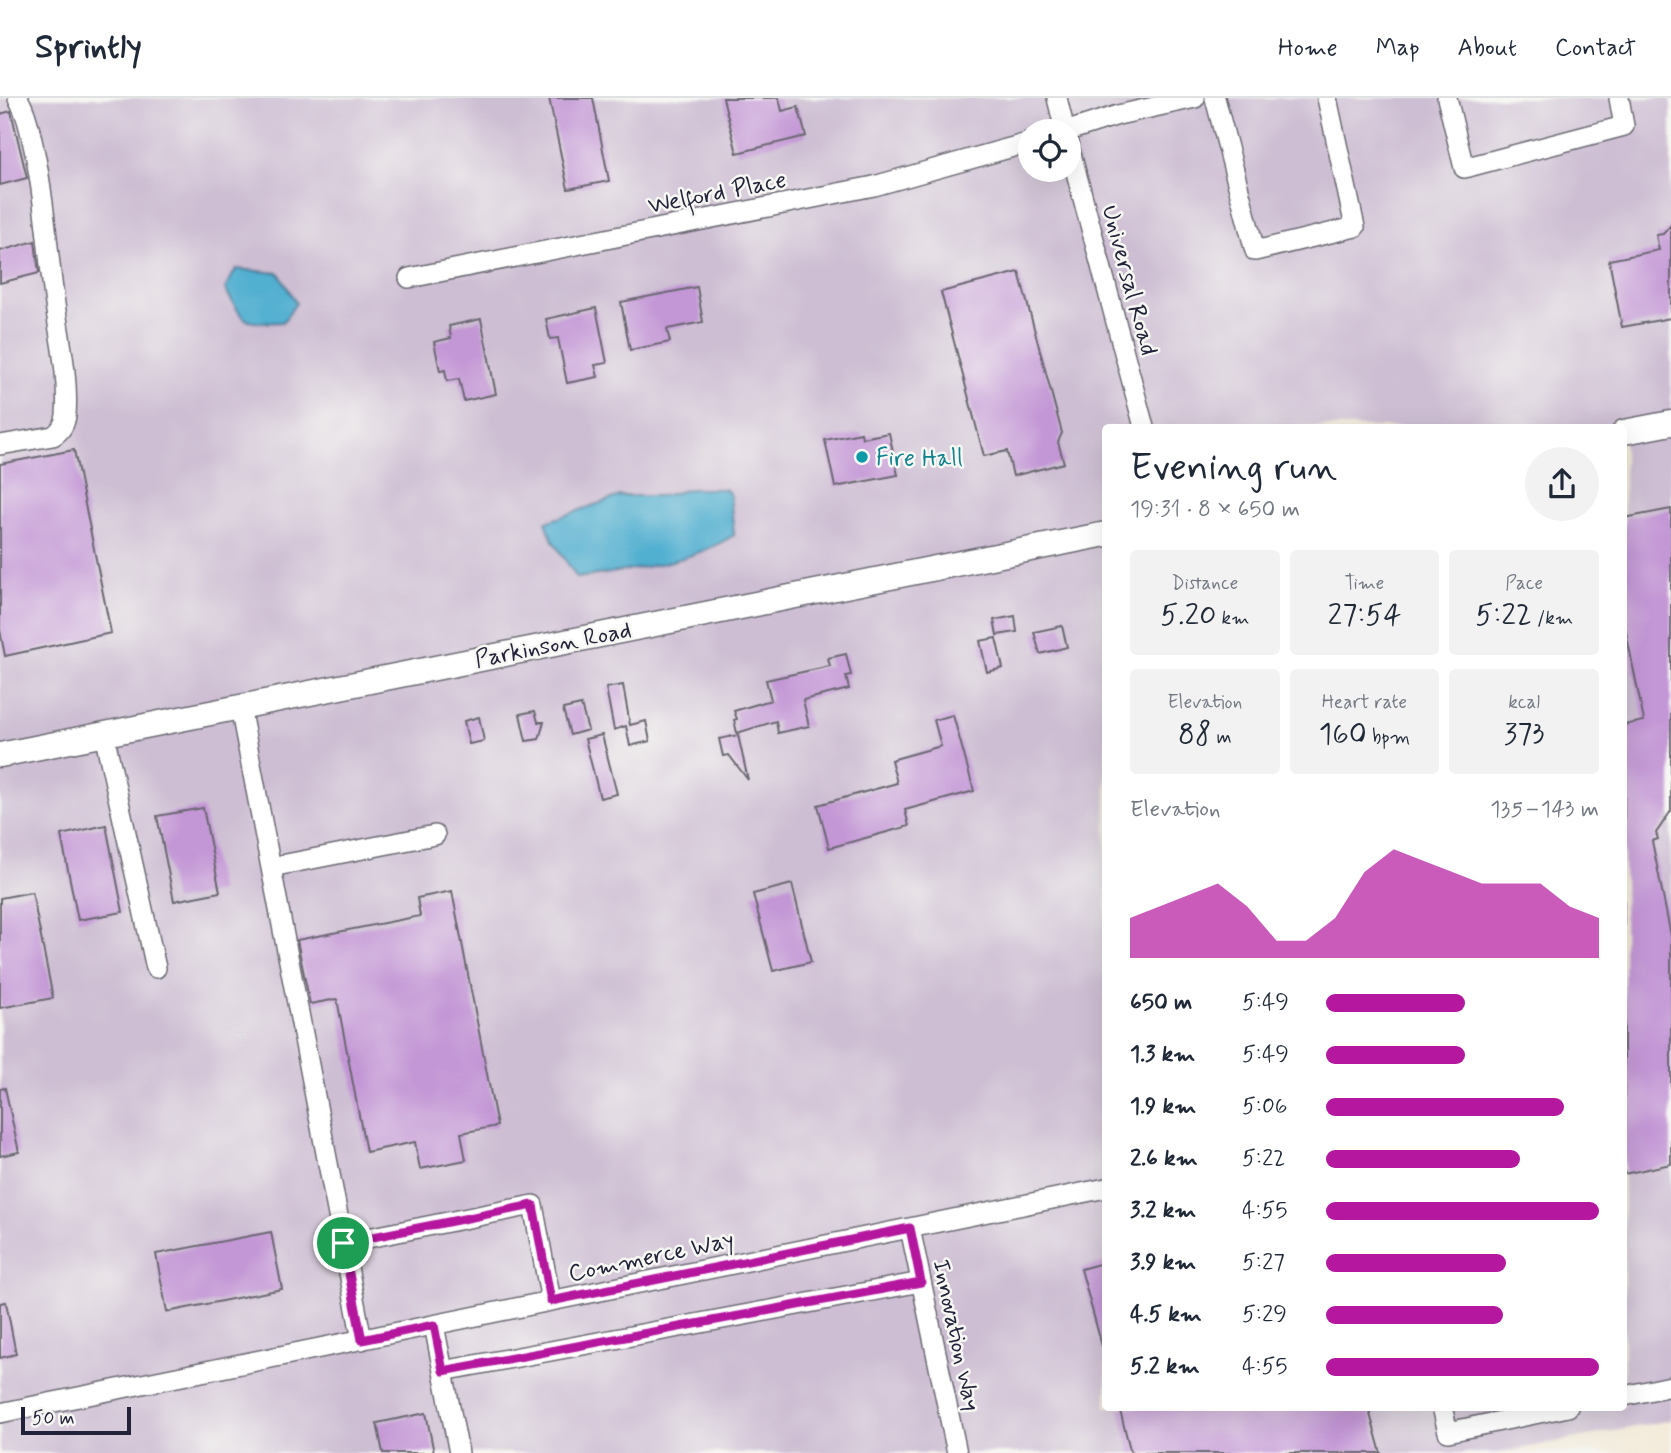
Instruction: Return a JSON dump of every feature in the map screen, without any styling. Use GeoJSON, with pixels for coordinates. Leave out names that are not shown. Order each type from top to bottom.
{"type":"FeatureCollection","features":[{"type":"Feature","properties":{"kind":"main road"},"geometry":{"type":"LineString","coordinates":[[1627,431],[1671,423]]}},
{"type":"Feature","properties":{"kind":"main road","name":"Parkinson Road"},"geometry":{"type":"LineString","coordinates":[[0,755],[1102,535]]}},
{"type":"Feature","properties":{"kind":"street"},"geometry":{"type":"LineString","coordinates":[[0,445],[59,433],[66,416],[64,372],[41,179],[25,112],[18,98]]}},
{"type":"Feature","properties":{"kind":"street"},"geometry":{"type":"LineString","coordinates":[[1057,98],[1063,119]]}},
{"type":"Feature","properties":{"kind":"street"},"geometry":{"type":"LineString","coordinates":[[1081,127],[1118,115],[1195,98]]}},
{"type":"Feature","properties":{"kind":"street"},"geometry":{"type":"LineString","coordinates":[[1215,98],[1255,251],[1355,227],[1327,98]]}},
{"type":"Feature","properties":{"kind":"street"},"geometry":{"type":"LineString","coordinates":[[1447,98],[1464,168],[1624,126],[1619,98]]}},
{"type":"Feature","properties":{"kind":"street","name":"Welford Place"},"geometry":{"type":"LineString","coordinates":[[409,278],[874,186],[1018,146]]}},
{"type":"Feature","properties":{"kind":"street","name":"Universal Road"},"geometry":{"type":"LineString","coordinates":[[1079,182],[1143,424]]}},
{"type":"Feature","properties":{"kind":"street"},"geometry":{"type":"LineString","coordinates":[[240,707],[362,1340]]}},
{"type":"Feature","properties":{"kind":"street"},"geometry":{"type":"LineString","coordinates":[[104,734],[156,968]]}},
{"type":"Feature","properties":{"kind":"street"},"geometry":{"type":"LineString","coordinates":[[271,867],[435,835]]}},
{"type":"Feature","properties":{"kind":"street","name":"Commerce Way"},"geometry":{"type":"LineString","coordinates":[[0,1413],[1102,1189]]}},
{"type":"Feature","properties":{"kind":"street"},"geometry":{"type":"LineString","coordinates":[[343,1243],[533,1205],[551,1301]]}},
{"type":"Feature","properties":{"kind":"street","name":"Innovation Way"},"geometry":{"type":"LineString","coordinates":[[910,1228],[957,1453]]}},
{"type":"Feature","properties":{"kind":"street"},"geometry":{"type":"LineString","coordinates":[[443,1371],[921,1282]]}},
{"type":"Feature","properties":{"kind":"street"},"geometry":{"type":"LineString","coordinates":[[434,1325],[459,1453]]}},
{"type":"Feature","properties":{"kind":"street"},"geometry":{"type":"LineString","coordinates":[[1627,1395],[1671,1386]]}},
{"type":"Feature","properties":{"kind":"street"},"geometry":{"type":"LineString","coordinates":[[1443,1411],[1448,1432],[1549,1411]]}},
{"type":"Feature","properties":{"kind":"shaded area"},"geometry":{"type":"Polygon","coordinates":[[[0,98],[1671,98],[1671,1420],[1499,1453],[0,1453],[0,98]]]}},
{"type":"Feature","properties":{"kind":"water"},"geometry":{"type":"Polygon","coordinates":[[[236,269],[279,273],[296,303],[283,322],[252,321],[242,316],[225,289],[236,269]]]}},
{"type":"Feature","properties":{"kind":"water"},"geometry":{"type":"Polygon","coordinates":[[[690,489],[725,489],[730,494],[734,535],[698,553],[658,564],[577,578],[553,541],[546,522],[620,496],[662,496],[690,489]]]}},
{"type":"Feature","properties":{"kind":"building"},"geometry":{"type":"Polygon","coordinates":[[[549,98],[593,98],[609,181],[568,189],[549,98]]]}},
{"type":"Feature","properties":{"kind":"building"},"geometry":{"type":"Polygon","coordinates":[[[723,98],[779,98],[782,111],[798,107],[806,136],[737,153],[723,98]]]}},
{"type":"Feature","properties":{"kind":"building"},"geometry":{"type":"Polygon","coordinates":[[[11,111],[27,178],[0,185],[0,114],[11,111]]]}},
{"type":"Feature","properties":{"kind":"building"},"geometry":{"type":"Polygon","coordinates":[[[1671,225],[1671,318],[1622,327],[1609,260],[1659,250],[1656,235],[1663,234],[1671,225]]]}},
{"type":"Feature","properties":{"kind":"building"},"geometry":{"type":"Polygon","coordinates":[[[35,241],[39,273],[0,283],[0,251],[35,241]]]}},
{"type":"Feature","properties":{"kind":"building"},"geometry":{"type":"Polygon","coordinates":[[[1019,272],[1062,433],[1058,442],[1064,463],[1013,476],[1007,451],[984,456],[941,292],[1019,272]]]}},
{"type":"Feature","properties":{"kind":"building"},"geometry":{"type":"Polygon","coordinates":[[[697,287],[703,322],[667,329],[670,342],[630,350],[621,302],[697,287]]]}},
{"type":"Feature","properties":{"kind":"building"},"geometry":{"type":"Polygon","coordinates":[[[596,308],[607,363],[595,365],[598,377],[567,383],[558,338],[550,339],[546,319],[596,308]]]}},
{"type":"Feature","properties":{"kind":"building"},"geometry":{"type":"Polygon","coordinates":[[[481,319],[496,394],[464,401],[459,379],[447,381],[445,370],[440,371],[434,342],[451,338],[449,326],[481,319]]]}},
{"type":"Feature","properties":{"kind":"building","name":"Fire Hall"},"geometry":{"type":"Polygon","coordinates":[[[861,433],[862,438],[889,433],[898,475],[835,487],[825,440],[861,433]]]}},
{"type":"Feature","properties":{"kind":"building"},"geometry":{"type":"Polygon","coordinates":[[[74,450],[111,633],[5,656],[0,630],[0,464],[74,450]]]}},
{"type":"Feature","properties":{"kind":"building"},"geometry":{"type":"Polygon","coordinates":[[[1671,509],[1671,811],[1656,833],[1658,839],[1652,841],[1671,936],[1671,1164],[1627,1173],[1627,724],[1644,721],[1627,637],[1627,517],[1671,509]]]}},
{"type":"Feature","properties":{"kind":"building"},"geometry":{"type":"Polygon","coordinates":[[[1015,616],[1017,632],[997,635],[994,620],[1015,616]]]}},
{"type":"Feature","properties":{"kind":"building"},"geometry":{"type":"Polygon","coordinates":[[[1062,626],[1067,647],[1040,654],[1034,632],[1062,626]]]}},
{"type":"Feature","properties":{"kind":"building"},"geometry":{"type":"Polygon","coordinates":[[[996,638],[1003,668],[987,672],[980,641],[996,638]]]}},
{"type":"Feature","properties":{"kind":"building"},"geometry":{"type":"Polygon","coordinates":[[[846,654],[851,675],[846,676],[849,689],[803,700],[809,726],[778,733],[776,721],[737,733],[734,711],[771,700],[766,680],[830,666],[828,658],[846,654]]]}},
{"type":"Feature","properties":{"kind":"building"},"geometry":{"type":"Polygon","coordinates":[[[623,685],[630,725],[646,721],[650,741],[630,746],[626,726],[614,730],[606,688],[623,685]]]}},
{"type":"Feature","properties":{"kind":"building"},"geometry":{"type":"Polygon","coordinates":[[[581,705],[588,730],[570,735],[563,709],[581,705]]]}},
{"type":"Feature","properties":{"kind":"building"},"geometry":{"type":"Polygon","coordinates":[[[535,711],[538,722],[544,722],[539,739],[526,741],[520,714],[535,711]]]}},
{"type":"Feature","properties":{"kind":"building"},"geometry":{"type":"Polygon","coordinates":[[[953,715],[974,791],[905,810],[909,826],[829,848],[818,805],[897,783],[891,760],[941,746],[934,720],[953,715]]]}},
{"type":"Feature","properties":{"kind":"building"},"geometry":{"type":"Polygon","coordinates":[[[479,717],[484,741],[469,744],[464,721],[479,717]]]}},
{"type":"Feature","properties":{"kind":"building"},"geometry":{"type":"Polygon","coordinates":[[[602,735],[617,794],[600,798],[585,739],[602,735]]]}},
{"type":"Feature","properties":{"kind":"building"},"geometry":{"type":"Polygon","coordinates":[[[738,735],[748,780],[729,755],[723,756],[719,739],[738,735]]]}},
{"type":"Feature","properties":{"kind":"building"},"geometry":{"type":"Polygon","coordinates":[[[203,808],[220,892],[174,901],[157,816],[203,808]]]}},
{"type":"Feature","properties":{"kind":"building"},"geometry":{"type":"Polygon","coordinates":[[[106,825],[123,912],[78,920],[61,835],[106,825]]]}},
{"type":"Feature","properties":{"kind":"building"},"geometry":{"type":"Polygon","coordinates":[[[792,884],[811,962],[773,971],[753,894],[792,884]]]}},
{"type":"Feature","properties":{"kind":"building"},"geometry":{"type":"Polygon","coordinates":[[[452,891],[497,1126],[461,1133],[466,1160],[420,1169],[415,1142],[366,1152],[337,999],[310,1004],[297,940],[420,916],[417,898],[452,891]]]}},
{"type":"Feature","properties":{"kind":"building"},"geometry":{"type":"Polygon","coordinates":[[[32,892],[53,998],[0,1008],[0,898],[32,892]]]}},
{"type":"Feature","properties":{"kind":"building"},"geometry":{"type":"Polygon","coordinates":[[[5,1088],[19,1152],[0,1156],[0,1089],[5,1088]]]}},
{"type":"Feature","properties":{"kind":"building"},"geometry":{"type":"Polygon","coordinates":[[[271,1232],[282,1289],[167,1312],[156,1254],[271,1232]]]}},
{"type":"Feature","properties":{"kind":"building"},"geometry":{"type":"Polygon","coordinates":[[[1102,1263],[1102,1346],[1081,1269],[1102,1263]]]}},
{"type":"Feature","properties":{"kind":"building"},"geometry":{"type":"Polygon","coordinates":[[[6,1302],[16,1354],[0,1358],[0,1303],[6,1302]]]}},
{"type":"Feature","properties":{"kind":"building"},"geometry":{"type":"Polygon","coordinates":[[[1120,1411],[1369,1411],[1381,1453],[1131,1453],[1120,1411]]]}},
{"type":"Feature","properties":{"kind":"building"},"geometry":{"type":"Polygon","coordinates":[[[426,1413],[434,1453],[383,1453],[377,1423],[426,1413]]]}},
{"type":"Feature","properties":{"kind":"place","name":"Fire Hall"},"geometry":{"type":"Point","coordinates":[862,457]}},
{"type":"Feature","properties":{"kind":"route"},"geometry":{"type":"LineString","coordinates":[[533,1205],[551,1301],[910,1228],[921,1282],[443,1371],[434,1325],[362,1340],[343,1243],[533,1205]]}}]}
